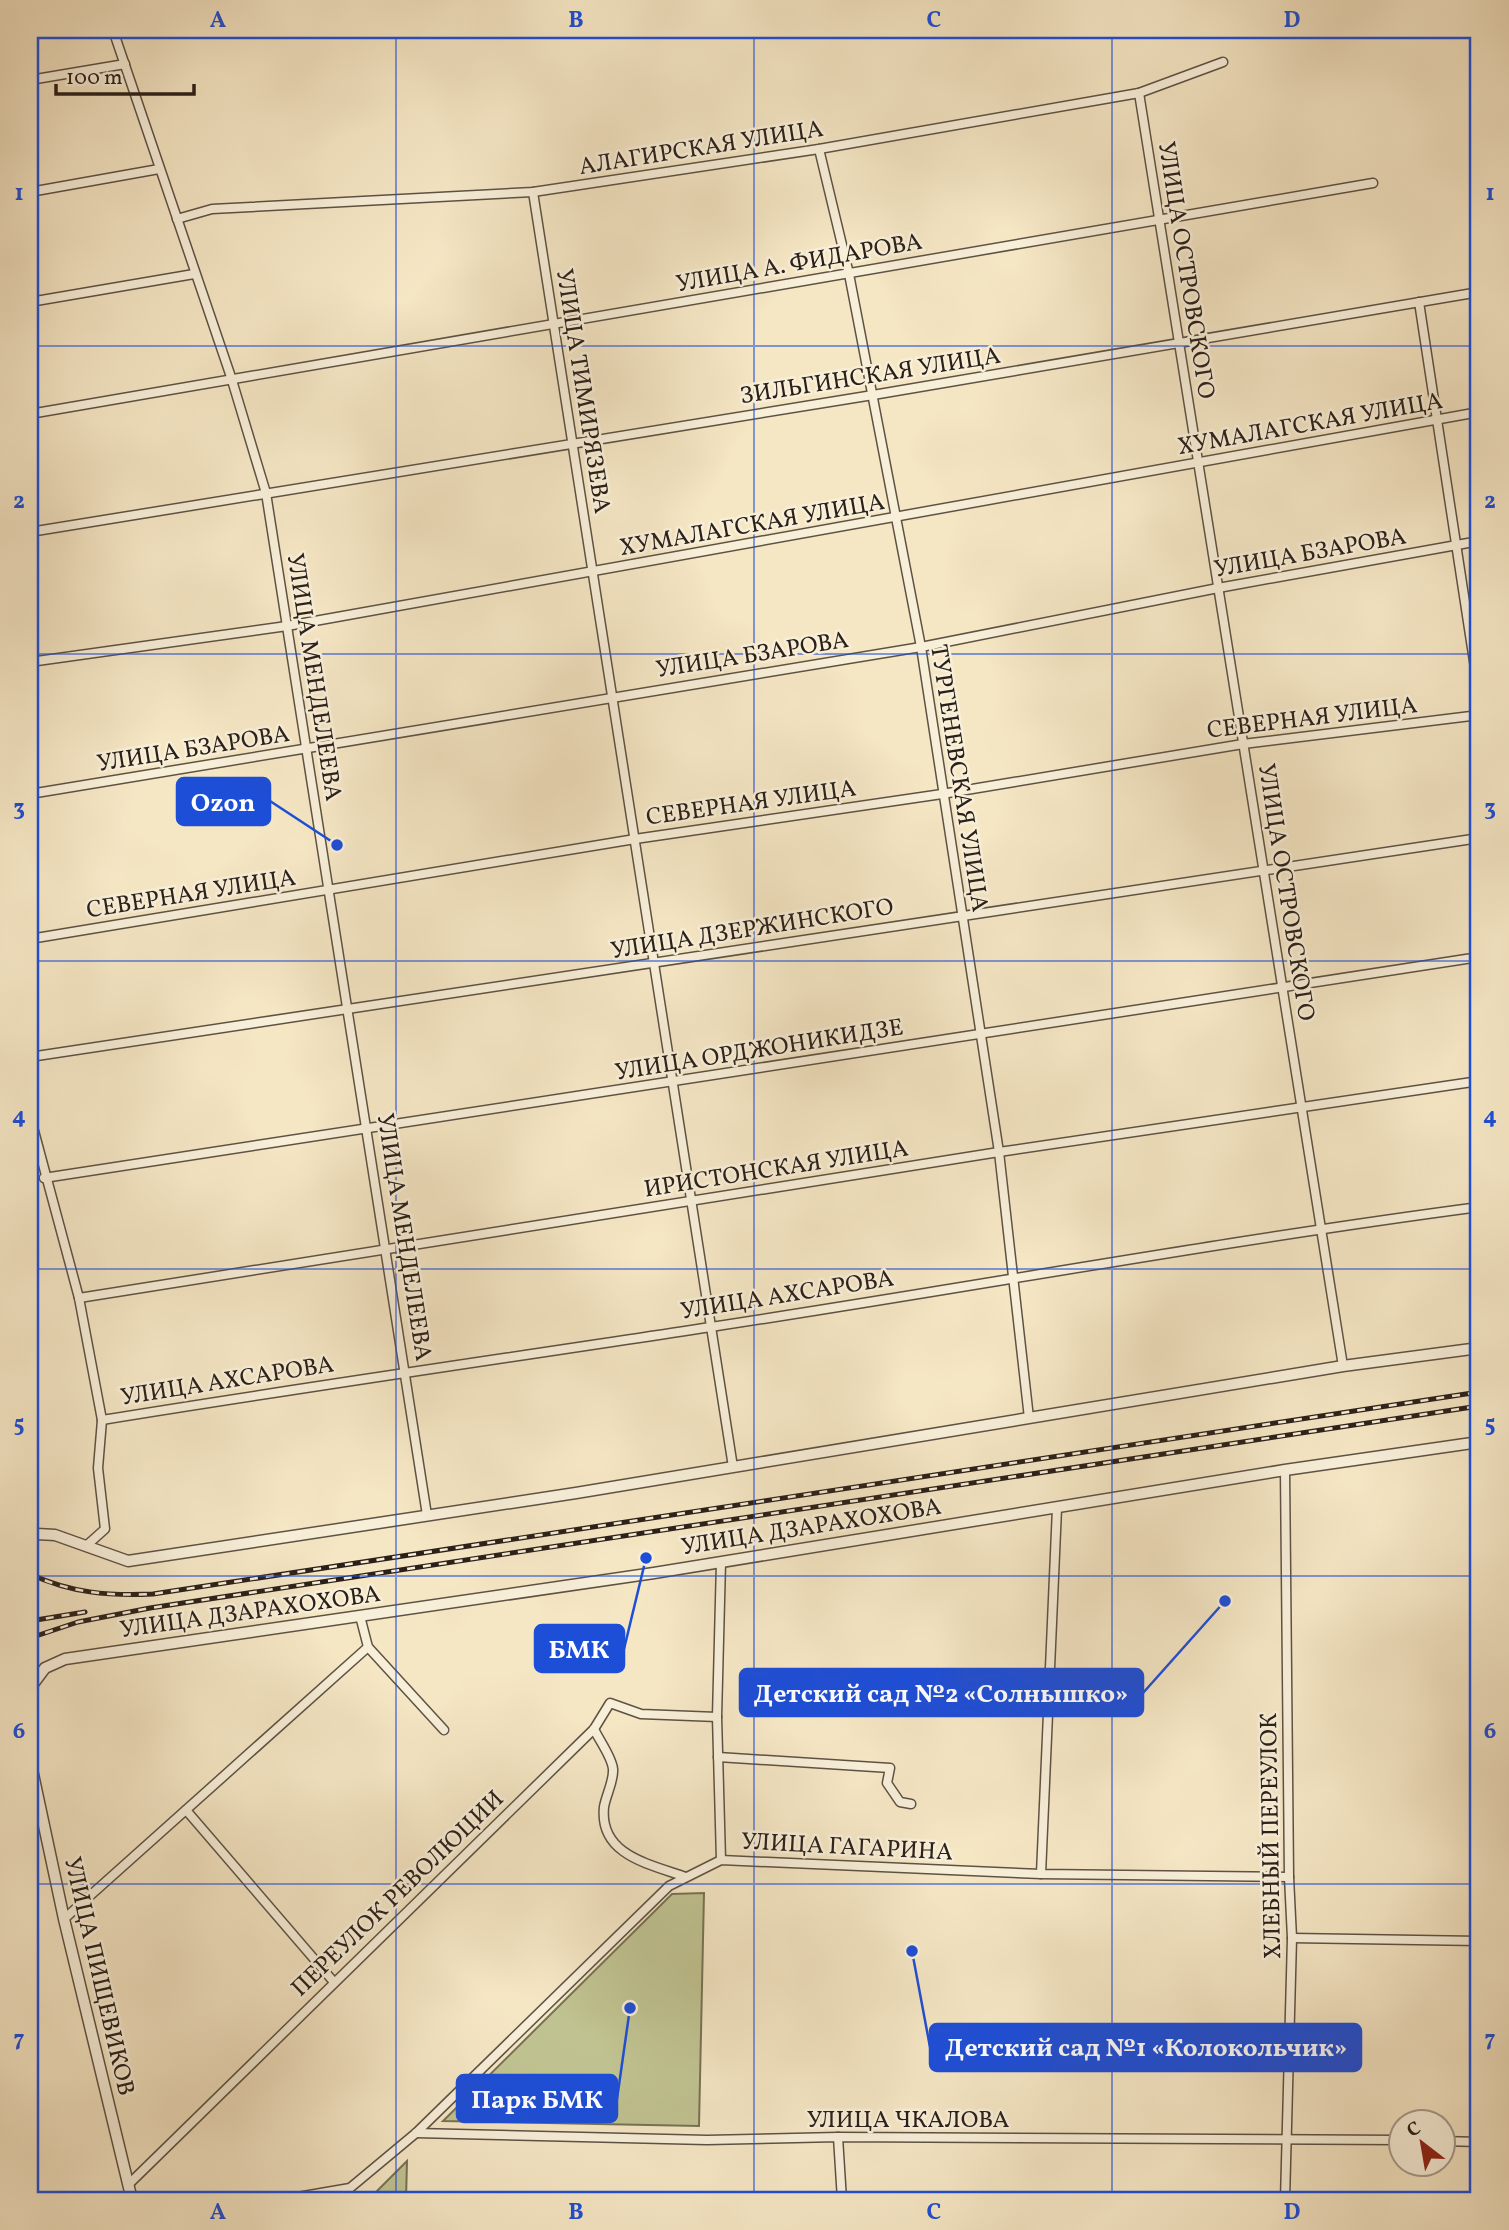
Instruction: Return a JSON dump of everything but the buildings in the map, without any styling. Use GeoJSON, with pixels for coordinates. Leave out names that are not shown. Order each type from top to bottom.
{"type":"FeatureCollection","features":[{"type":"Feature","properties":{"kind":"street","name":"УЛИЦА МЕНДЕЛЕЕВА"},"geometry":{"type":"LineString","coordinates":[[113,30],[194,275],[231,377],[266,494],[407,1370],[427,1515]]}},
{"type":"Feature","properties":{"kind":"street","name":"АЛАГИРСКАЯ УЛИЦА"},"geometry":{"type":"LineString","coordinates":[[177,219],[212,209],[533,192],[819,149],[1139,93],[1223,62]]}},
{"type":"Feature","properties":{"kind":"street"},"geometry":{"type":"LineString","coordinates":[[30,80],[125,64]]}},
{"type":"Feature","properties":{"kind":"street","name":"УЛИЦА ОСТРОВСКОГО"},"geometry":{"type":"LineString","coordinates":[[1139,93],[1343,1366]]}},
{"type":"Feature","properties":{"kind":"street","name":"ТУРГЕНЕВСКАЯ УЛИЦА"},"geometry":{"type":"LineString","coordinates":[[819,149],[849,274],[920,647],[999,1152],[1029,1418]]}},
{"type":"Feature","properties":{"kind":"street"},"geometry":{"type":"LineString","coordinates":[[30,192],[159,169]]}},
{"type":"Feature","properties":{"kind":"street","name":"УЛИЦА А. ФИДАРОВА"},"geometry":{"type":"LineString","coordinates":[[30,414],[231,377],[1373,183]]}},
{"type":"Feature","properties":{"kind":"street","name":"УЛИЦА ТИМИРЯЗЕВА"},"geometry":{"type":"LineString","coordinates":[[533,192],[733,1467]]}},
{"type":"Feature","properties":{"kind":"street"},"geometry":{"type":"LineString","coordinates":[[30,302],[194,275]]}},
{"type":"Feature","properties":{"kind":"street","name":"ЗИЛЬГИНСКАЯ УЛИЦА"},"geometry":{"type":"LineString","coordinates":[[30,532],[873,395],[1479,292]]}},
{"type":"Feature","properties":{"kind":"street"},"geometry":{"type":"LineString","coordinates":[[1419,302],[1479,694]]}},
{"type":"Feature","properties":{"kind":"street","name":"ХУМАЛАГСКАЯ УЛИЦА"},"geometry":{"type":"LineString","coordinates":[[30,662],[286,626],[1479,412]]}},
{"type":"Feature","properties":{"kind":"street","name":"УЛИЦА БЗАРОВА"},"geometry":{"type":"LineString","coordinates":[[30,794],[920,647],[1218,588],[1479,541]]}},
{"type":"Feature","properties":{"kind":"street","name":"СЕВЕРНАЯ УЛИЦА"},"geometry":{"type":"LineString","coordinates":[[30,939],[635,839],[942,794],[1243,744],[1479,715]]}},
{"type":"Feature","properties":{"kind":"street","name":"УЛИЦА ДЗЕРЖИНСКОГО"},"geometry":{"type":"LineString","coordinates":[[30,1057],[1479,838]]}},
{"type":"Feature","properties":{"kind":"street","name":"УЛИЦА ОРДЖОНИКИДЗЕ"},"geometry":{"type":"LineString","coordinates":[[44,1178],[1479,957]]}},
{"type":"Feature","properties":{"kind":"street","name":"ИРИСТОНСКАЯ УЛИЦА"},"geometry":{"type":"LineString","coordinates":[[79,1298],[999,1152],[1479,1081]]}},
{"type":"Feature","properties":{"kind":"street"},"geometry":{"type":"LineString","coordinates":[[30,1116],[44,1178],[79,1298],[102,1420],[98,1468],[104,1529],[86,1546]]}},
{"type":"Feature","properties":{"kind":"street","name":"УЛИЦА АХСАРОВА"},"geometry":{"type":"LineString","coordinates":[[102,1420],[407,1370],[711,1327],[1321,1228],[1479,1207]]}},
{"type":"Feature","properties":{"kind":"street"},"geometry":{"type":"LineString","coordinates":[[32,1532],[55,1535],[128,1561],[733,1467],[1343,1366],[1479,1348]]}},
{"type":"Feature","properties":{"kind":"street","name":"УЛИЦА ДЗАРАХОХОВА"},"geometry":{"type":"LineString","coordinates":[[30,1688],[45,1668],[65,1659],[721,1562],[1285,1470],[1479,1442]]}},
{"type":"Feature","properties":{"kind":"street","name":"ХЛЕБНЫЙ ПЕРЕУЛОК"},"geometry":{"type":"LineString","coordinates":[[1285,1470],[1292,1938],[1285,2200]]}},
{"type":"Feature","properties":{"kind":"street"},"geometry":{"type":"LineString","coordinates":[[1041,1874],[1057,1508]]}},
{"type":"Feature","properties":{"kind":"street"},"geometry":{"type":"LineString","coordinates":[[721,1562],[717,1717],[721,1860]]}},
{"type":"Feature","properties":{"kind":"street"},"geometry":{"type":"LineString","coordinates":[[360,1616],[368,1647],[444,1730]]}},
{"type":"Feature","properties":{"kind":"street"},"geometry":{"type":"LineString","coordinates":[[64,1919],[368,1647]]}},
{"type":"Feature","properties":{"kind":"street","name":"ПЕРЕУЛОК РЕВОЛЮЦИИ"},"geometry":{"type":"LineString","coordinates":[[129,2183],[332,1981],[594,1730],[610,1703],[641,1714],[717,1717]]}},
{"type":"Feature","properties":{"kind":"street"},"geometry":{"type":"LineString","coordinates":[[594,1730],[613,1769],[604,1818],[604,1829],[611,1842],[638,1860],[686,1877]]}},
{"type":"Feature","properties":{"kind":"street"},"geometry":{"type":"LineString","coordinates":[[718,1757],[890,1768],[887,1783],[900,1802],[911,1804]]}},
{"type":"Feature","properties":{"kind":"street","name":"УЛИЦА ПИЩЕВИКОВ"},"geometry":{"type":"LineString","coordinates":[[30,1760],[64,1919],[132,2200]]}},
{"type":"Feature","properties":{"kind":"street"},"geometry":{"type":"LineString","coordinates":[[186,1810],[332,1981]]}},
{"type":"Feature","properties":{"kind":"street","name":"УЛИЦА ГАГАРИНА"},"geometry":{"type":"LineString","coordinates":[[280,2200],[350,2188],[416,2133],[669,1886],[721,1860],[1041,1874],[1289,1877]]}},
{"type":"Feature","properties":{"kind":"street"},"geometry":{"type":"LineString","coordinates":[[1292,1938],[1479,1941]]}},
{"type":"Feature","properties":{"kind":"street","name":"УЛИЦА ЧКАЛОВА"},"geometry":{"type":"LineString","coordinates":[[416,2133],[707,2140],[838,2137],[1386,2140]]}},
{"type":"Feature","properties":{"kind":"street"},"geometry":{"type":"LineString","coordinates":[[838,2137],[842,2200]]}},
{"type":"Feature","properties":{"kind":"street"},"geometry":{"type":"LineString","coordinates":[[1456,2141],[1479,2142]]}},
{"type":"Feature","properties":{"kind":"green space"},"geometry":{"type":"Polygon","coordinates":[[[704,1893],[699,2126],[443,2121],[672,1894],[704,1893]]]}},
{"type":"Feature","properties":{"kind":"green space"},"geometry":{"type":"Polygon","coordinates":[[[407,2161],[406,2200],[368,2200],[407,2161]]]}},
{"type":"Feature","properties":{"kind":"railway"},"geometry":{"type":"LineString","coordinates":[[30,1574],[90,1592],[153,1594],[1479,1392]]}},
{"type":"Feature","properties":{"kind":"railway"},"geometry":{"type":"LineString","coordinates":[[30,1638],[78,1622],[150,1608],[1479,1406]]}},
{"type":"Feature","properties":{"kind":"railway"},"geometry":{"type":"LineString","coordinates":[[30,1621],[85,1612]]}},
{"type":"Feature","properties":{"kind":"place","name":"Ozon"},"geometry":{"type":"Point","coordinates":[337,845]}},
{"type":"Feature","properties":{"kind":"place","name":"БМК"},"geometry":{"type":"Point","coordinates":[646,1558]}},
{"type":"Feature","properties":{"kind":"place","name":"Детский сад №2 «Солнышко»"},"geometry":{"type":"Point","coordinates":[1225,1601]}},
{"type":"Feature","properties":{"kind":"place","name":"Детский сад №1 «Колокольчик»"},"geometry":{"type":"Point","coordinates":[912,1951]}},
{"type":"Feature","properties":{"kind":"place","name":"Парк БМК"},"geometry":{"type":"Point","coordinates":[630,2008]}}]}
